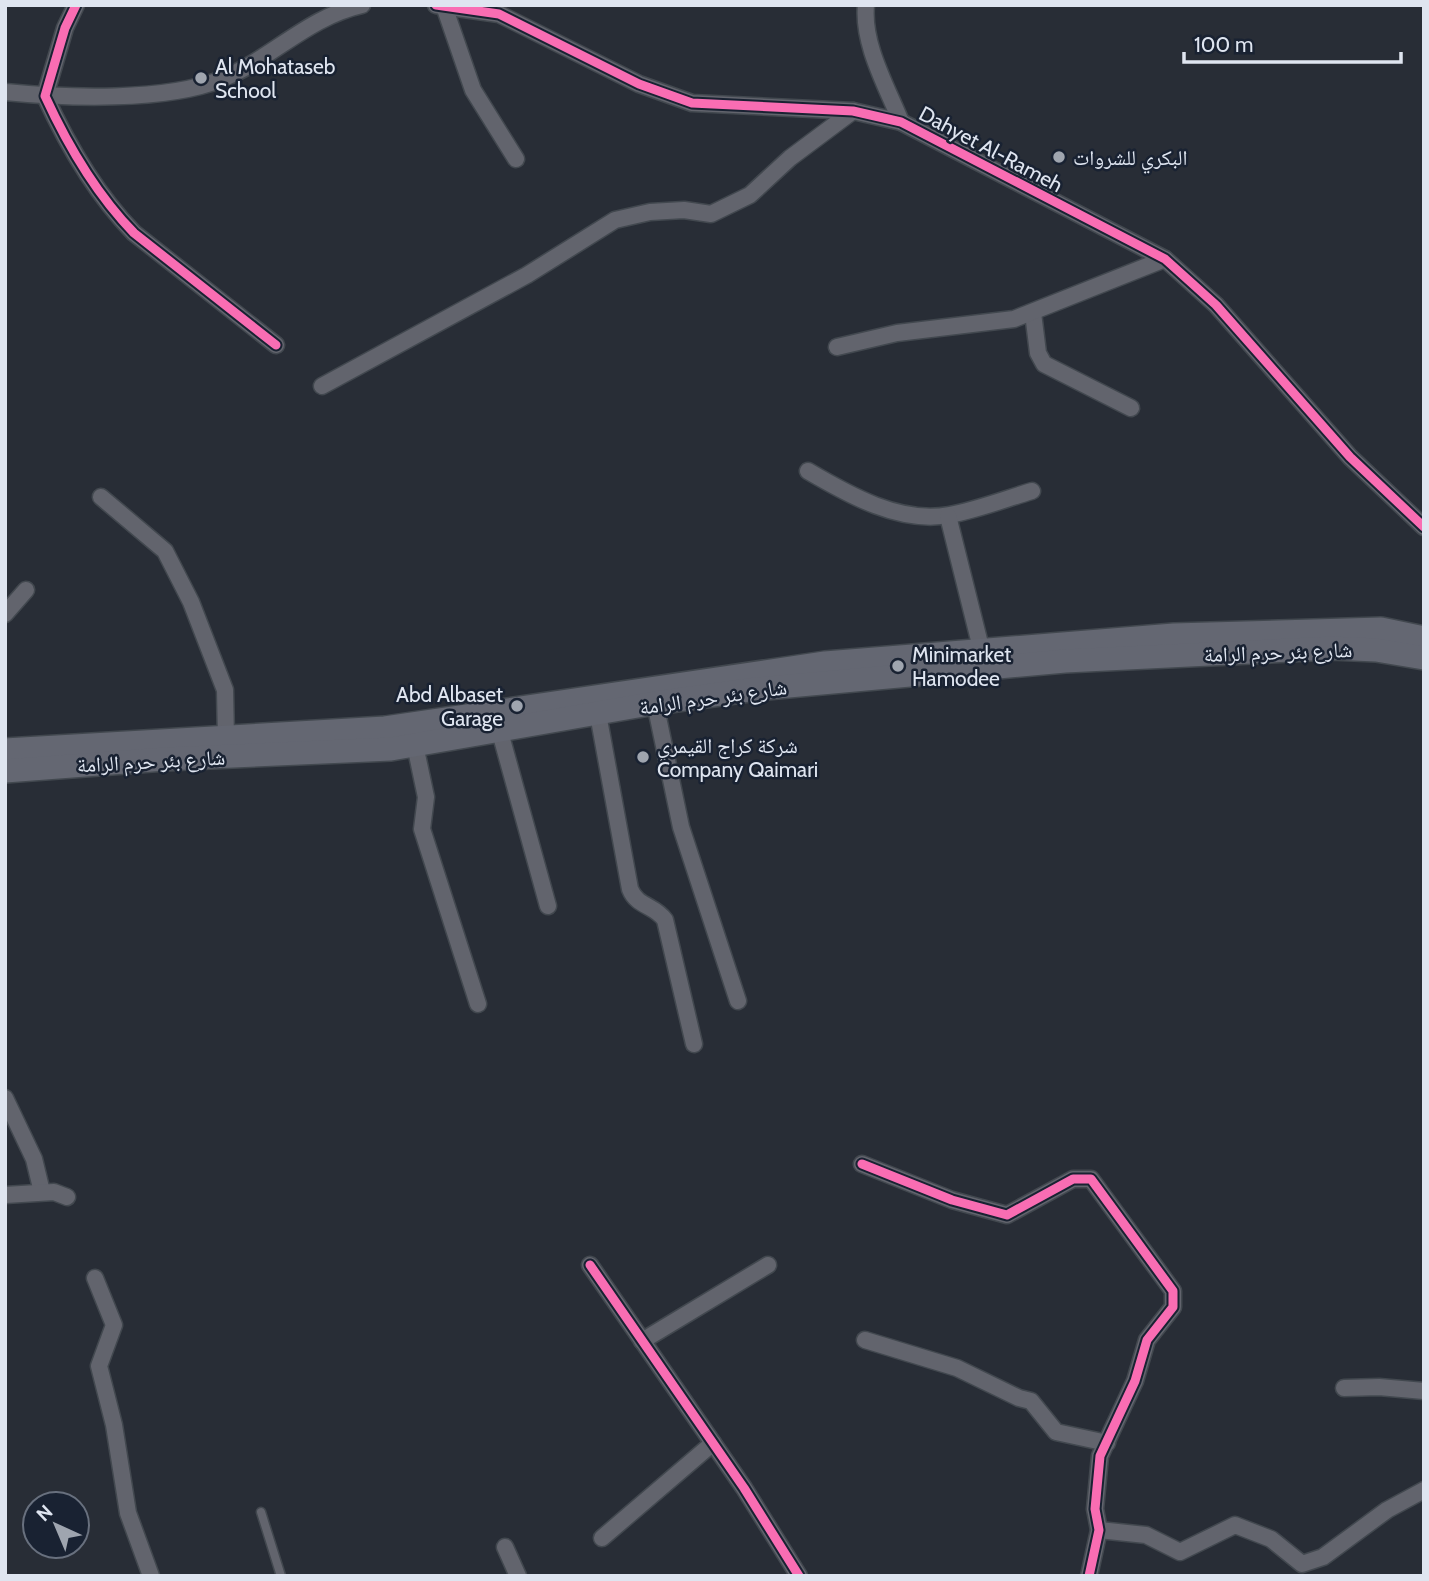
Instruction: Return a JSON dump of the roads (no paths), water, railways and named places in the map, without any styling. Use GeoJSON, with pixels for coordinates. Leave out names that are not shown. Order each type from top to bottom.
{"type":"FeatureCollection","features":[{"type":"Feature","properties":{"kind":"main road","name":"شارع بئر حرم الرامة"},"geometry":{"type":"LineString","coordinates":[[5,750],[385,728],[825,663],[1174,635],[1381,629],[1424,638]]}},
{"type":"Feature","properties":{"kind":"main road","name":"شارع بئر حرم الرامة"},"geometry":{"type":"LineString","coordinates":[[5,771],[165,759],[391,749],[655,703],[756,689],[1065,661],[1332,648],[1376,650],[1424,658]]}},
{"type":"Feature","properties":{"kind":"street"},"geometry":{"type":"LineString","coordinates":[[76,5],[65,28],[44,96],[56,120],[120,219],[276,345]]}},
{"type":"Feature","properties":{"kind":"street"},"geometry":{"type":"LineString","coordinates":[[5,92],[44,96],[160,94],[221,80],[324,17],[362,5]]}},
{"type":"Feature","properties":{"kind":"street","name":"Dahyet Al-Rameh"},"geometry":{"type":"LineString","coordinates":[[436,5],[505,10],[639,84],[692,103],[853,111],[901,122],[1165,259],[1216,305],[1350,457],[1424,527]]}},
{"type":"Feature","properties":{"kind":"street"},"geometry":{"type":"LineString","coordinates":[[866,5],[866,23],[875,56],[901,122]]}},
{"type":"Feature","properties":{"kind":"street"},"geometry":{"type":"LineString","coordinates":[[444,6],[473,90],[516,159]]}},
{"type":"Feature","properties":{"kind":"street"},"geometry":{"type":"LineString","coordinates":[[322,386],[527,275],[615,220],[650,212],[684,210],[711,214],[750,195],[790,158],[853,111]]}},
{"type":"Feature","properties":{"kind":"street"},"geometry":{"type":"LineString","coordinates":[[837,347],[897,332],[1014,319],[1165,259]]}},
{"type":"Feature","properties":{"kind":"street"},"geometry":{"type":"LineString","coordinates":[[1033,313],[1038,353],[1044,364],[1131,408]]}},
{"type":"Feature","properties":{"kind":"street"},"geometry":{"type":"LineString","coordinates":[[808,471],[850,496],[904,514],[948,516],[1032,491]]}},
{"type":"Feature","properties":{"kind":"street"},"geometry":{"type":"LineString","coordinates":[[101,497],[165,551],[191,602],[225,690],[226,739]]}},
{"type":"Feature","properties":{"kind":"street"},"geometry":{"type":"LineString","coordinates":[[948,516],[982,652]]}},
{"type":"Feature","properties":{"kind":"street"},"geometry":{"type":"LineString","coordinates":[[5,614],[26,590]]}},
{"type":"Feature","properties":{"kind":"street"},"geometry":{"type":"LineString","coordinates":[[655,703],[681,827],[738,1001]]}},
{"type":"Feature","properties":{"kind":"street"},"geometry":{"type":"LineString","coordinates":[[598,714],[630,889],[640,903],[658,911],[665,920],[694,1044]]}},
{"type":"Feature","properties":{"kind":"street"},"geometry":{"type":"LineString","coordinates":[[500,732],[548,906]]}},
{"type":"Feature","properties":{"kind":"street"},"geometry":{"type":"LineString","coordinates":[[415,745],[426,797],[422,829],[478,1004]]}},
{"type":"Feature","properties":{"kind":"street"},"geometry":{"type":"LineString","coordinates":[[5,1098],[34,1159],[42,1192]]}},
{"type":"Feature","properties":{"kind":"street"},"geometry":{"type":"LineString","coordinates":[[862,1164],[952,1200],[1007,1215],[1077,1177],[1091,1179],[1171,1287],[1175,1297],[1171,1310],[1147,1340],[1135,1381],[1100,1456],[1095,1509],[1099,1530],[1089,1576]]}},
{"type":"Feature","properties":{"kind":"street"},"geometry":{"type":"LineString","coordinates":[[5,1195],[54,1192],[67,1197]]}},
{"type":"Feature","properties":{"kind":"street"},"geometry":{"type":"LineString","coordinates":[[590,1265],[713,1443],[799,1576]]}},
{"type":"Feature","properties":{"kind":"street"},"geometry":{"type":"LineString","coordinates":[[642,1341],[768,1265]]}},
{"type":"Feature","properties":{"kind":"street"},"geometry":{"type":"LineString","coordinates":[[95,1278],[114,1325],[99,1366],[114,1425],[128,1513],[151,1576]]}},
{"type":"Feature","properties":{"kind":"street"},"geometry":{"type":"LineString","coordinates":[[865,1340],[957,1368],[1019,1398],[1031,1401],[1056,1432],[1107,1443]]}},
{"type":"Feature","properties":{"kind":"street"},"geometry":{"type":"LineString","coordinates":[[1344,1388],[1424,1391]]}},
{"type":"Feature","properties":{"kind":"street"},"geometry":{"type":"LineString","coordinates":[[602,1538],[713,1443]]}},
{"type":"Feature","properties":{"kind":"street"},"geometry":{"type":"LineString","coordinates":[[1099,1530],[1146,1535],[1180,1552],[1235,1525],[1271,1539],[1302,1564],[1323,1557],[1387,1510],[1424,1490]]}},
{"type":"Feature","properties":{"kind":"street"},"geometry":{"type":"LineString","coordinates":[[505,1547],[518,1576]]}},
{"type":"Feature","properties":{"kind":"lane"},"geometry":{"type":"LineString","coordinates":[[261,1512],[281,1576]]}},
{"type":"Feature","properties":{"kind":"place","name":"Al Mohataseb School"},"geometry":{"type":"Point","coordinates":[201,78]}},
{"type":"Feature","properties":{"kind":"place","name":"البكري للشروات"},"geometry":{"type":"Point","coordinates":[1059,157]}},
{"type":"Feature","properties":{"kind":"place","name":"Minimarket Hamodee"},"geometry":{"type":"Point","coordinates":[898,666]}},
{"type":"Feature","properties":{"kind":"place","name":"Abd Albaset Garage"},"geometry":{"type":"Point","coordinates":[517,706]}},
{"type":"Feature","properties":{"kind":"place","name":"شركة كراج القيمري Company Qaimari"},"geometry":{"type":"Point","coordinates":[643,757]}}]}
